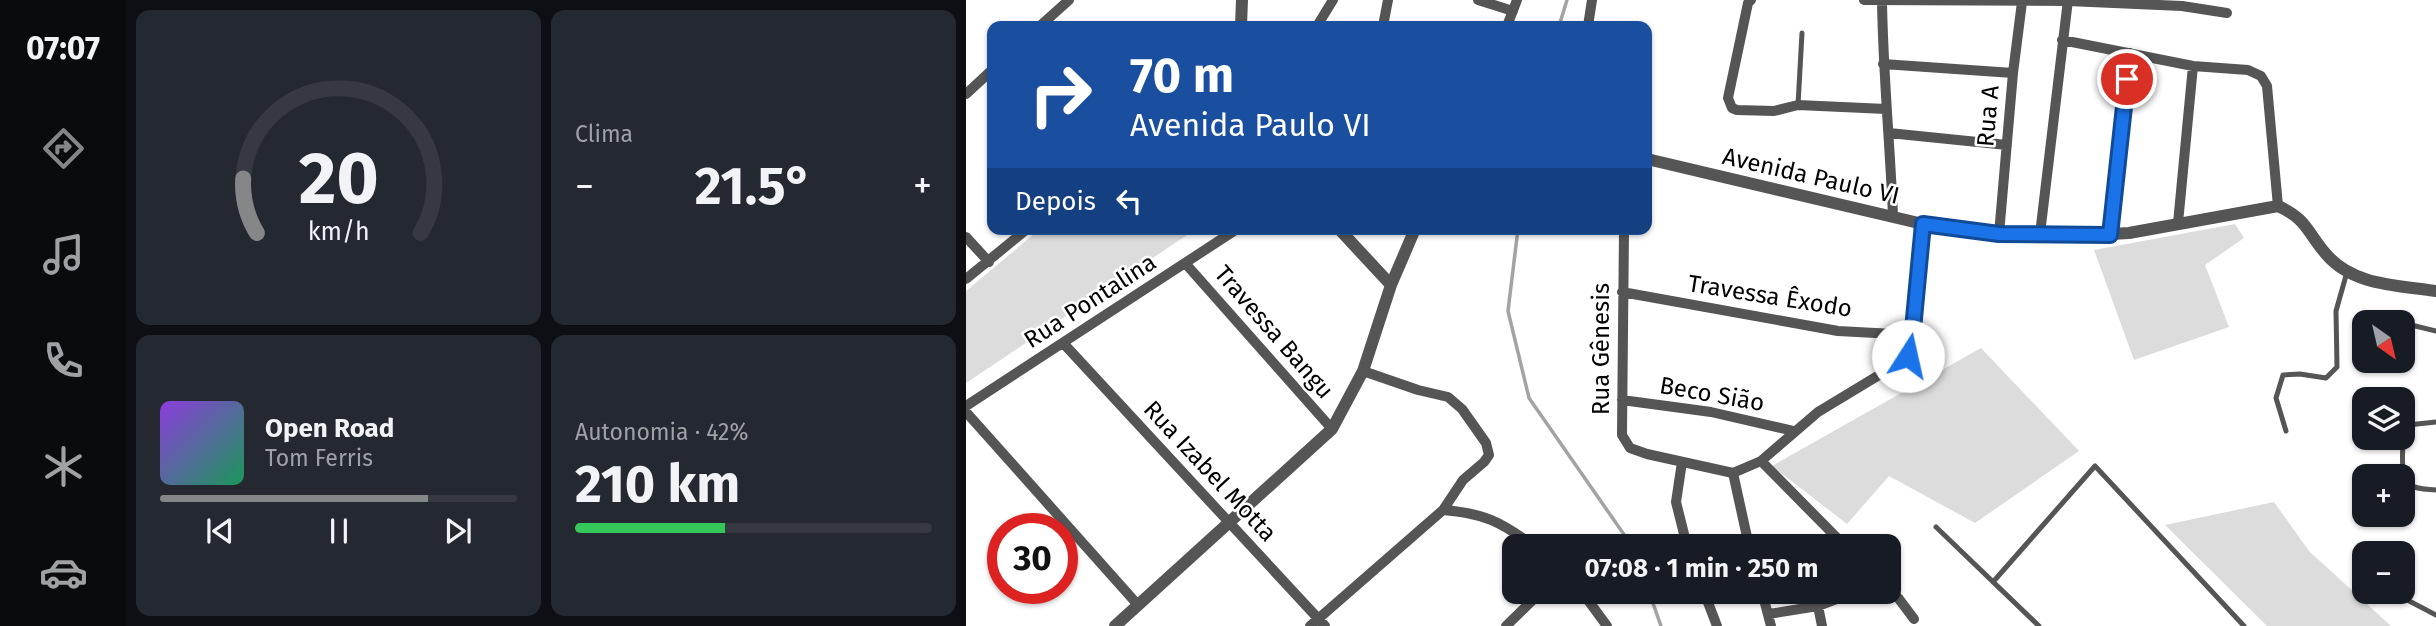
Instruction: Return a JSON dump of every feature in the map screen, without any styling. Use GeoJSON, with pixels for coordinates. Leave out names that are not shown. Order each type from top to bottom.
{"type":"FeatureCollection","features":[{"type":"Feature","properties":{"kind":"street"},"geometry":{"type":"LineString","coordinates":[[1046,21],[1069,0]]}},
{"type":"Feature","properties":{"kind":"street"},"geometry":{"type":"LineString","coordinates":[[1241,21],[1242,0]]}},
{"type":"Feature","properties":{"kind":"street"},"geometry":{"type":"LineString","coordinates":[[1320,21],[1333,0]]}},
{"type":"Feature","properties":{"kind":"street"},"geometry":{"type":"LineString","coordinates":[[1384,21],[1388,0]]}},
{"type":"Feature","properties":{"kind":"street"},"geometry":{"type":"LineString","coordinates":[[1478,0],[1515,5]]}},
{"type":"Feature","properties":{"kind":"street"},"geometry":{"type":"LineString","coordinates":[[1589,21],[1592,0]]}},
{"type":"Feature","properties":{"kind":"street"},"geometry":{"type":"LineString","coordinates":[[1751,0],[1740,36],[1728,98],[1730,106],[1737,110],[1774,111],[1798,105],[1886,109]]}},
{"type":"Feature","properties":{"kind":"street"},"geometry":{"type":"LineString","coordinates":[[1864,0],[2182,3],[2227,13]]}},
{"type":"Feature","properties":{"kind":"street"},"geometry":{"type":"LineString","coordinates":[[2040,234],[2068,0]]}},
{"type":"Feature","properties":{"kind":"street"},"geometry":{"type":"LineString","coordinates":[[1882,1],[1883,64],[1893,216]]}},
{"type":"Feature","properties":{"kind":"street","name":"Rua A"},"geometry":{"type":"LineString","coordinates":[[1999,234],[2022,2]]}},
{"type":"Feature","properties":{"kind":"street"},"geometry":{"type":"LineString","coordinates":[[2062,40],[2193,66],[2248,71],[2261,76],[2267,86],[2278,206],[2295,214],[2327,256],[2347,272],[2372,282],[2436,291]]}},
{"type":"Feature","properties":{"kind":"street"},"geometry":{"type":"LineString","coordinates":[[2110,235],[2130,52]]}},
{"type":"Feature","properties":{"kind":"street"},"geometry":{"type":"LineString","coordinates":[[1883,64],[2013,74]]}},
{"type":"Feature","properties":{"kind":"street"},"geometry":{"type":"LineString","coordinates":[[2178,223],[2193,66]]}},
{"type":"Feature","properties":{"kind":"street"},"geometry":{"type":"LineString","coordinates":[[966,94],[987,75]]}},
{"type":"Feature","properties":{"kind":"street"},"geometry":{"type":"LineString","coordinates":[[1889,133],[2007,145]]}},
{"type":"Feature","properties":{"kind":"street","name":"Avenida Paulo VI"},"geometry":{"type":"LineString","coordinates":[[1652,160],[1923,224],[1999,234],[2110,235],[2278,206]]}},
{"type":"Feature","properties":{"kind":"street"},"geometry":{"type":"LineString","coordinates":[[1684,534],[1676,502],[1682,462],[1733,473],[1761,461],[1818,412],[1899,363],[1911,350],[1923,224]]}},
{"type":"Feature","properties":{"kind":"street"},"geometry":{"type":"LineString","coordinates":[[966,279],[1020,235]]}},
{"type":"Feature","properties":{"kind":"street","name":"Rua Pontalina"},"geometry":{"type":"LineString","coordinates":[[966,406],[1228,235]]}},
{"type":"Feature","properties":{"kind":"street"},"geometry":{"type":"LineString","coordinates":[[1345,235],[1391,285]]}},
{"type":"Feature","properties":{"kind":"street"},"geometry":{"type":"LineString","coordinates":[[1115,626],[1332,429],[1363,371],[1391,285],[1412,235]]}},
{"type":"Feature","properties":{"kind":"street","name":"Rua Gênesis"},"geometry":{"type":"LineString","coordinates":[[1624,235],[1622,435],[1630,448],[1682,462]]}},
{"type":"Feature","properties":{"kind":"street"},"geometry":{"type":"LineString","coordinates":[[966,237],[989,262]]}},
{"type":"Feature","properties":{"kind":"street","name":"Travessa Bangu"},"geometry":{"type":"LineString","coordinates":[[1185,263],[1332,429]]}},
{"type":"Feature","properties":{"kind":"street","name":"Travessa Êxodo"},"geometry":{"type":"LineString","coordinates":[[1622,292],[1838,331],[1913,335]]}},
{"type":"Feature","properties":{"kind":"street","name":"Rua Izabel Motta"},"geometry":{"type":"LineString","coordinates":[[1064,344],[1231,523],[1318,623]]}},
{"type":"Feature","properties":{"kind":"street"},"geometry":{"type":"LineString","coordinates":[[1318,623],[1443,510],[1463,480],[1489,455],[1489,450],[1477,430],[1462,409],[1448,397],[1363,371]]}},
{"type":"Feature","properties":{"kind":"street","name":"Beco Sião"},"geometry":{"type":"LineString","coordinates":[[1622,400],[1711,412],[1794,431]]}},
{"type":"Feature","properties":{"kind":"street"},"geometry":{"type":"LineString","coordinates":[[966,412],[1138,605]]}},
{"type":"Feature","properties":{"kind":"street"},"geometry":{"type":"LineString","coordinates":[[1761,461],[1833,534]]}},
{"type":"Feature","properties":{"kind":"street"},"geometry":{"type":"LineString","coordinates":[[1733,473],[1746,534]]}},
{"type":"Feature","properties":{"kind":"street"},"geometry":{"type":"LineString","coordinates":[[1443,510],[1488,517],[1515,534]]}},
{"type":"Feature","properties":{"kind":"street"},"geometry":{"type":"LineString","coordinates":[[1506,626],[1529,604]]}},
{"type":"Feature","properties":{"kind":"street"},"geometry":{"type":"LineString","coordinates":[[1591,604],[1606,626]]}},
{"type":"Feature","properties":{"kind":"street"},"geometry":{"type":"LineString","coordinates":[[1709,604],[1717,626]]}},
{"type":"Feature","properties":{"kind":"street"},"geometry":{"type":"LineString","coordinates":[[1770,620],[1823,604]]}},
{"type":"Feature","properties":{"kind":"street"},"geometry":{"type":"LineString","coordinates":[[1901,604],[1914,619]]}},
{"type":"Feature","properties":{"kind":"street"},"geometry":{"type":"LineString","coordinates":[[1818,606],[1822,626]]}},
{"type":"Feature","properties":{"kind":"lane"},"geometry":{"type":"LineString","coordinates":[[1798,105],[1802,33]]}},
{"type":"Feature","properties":{"kind":"lane"},"geometry":{"type":"LineString","coordinates":[[2286,431],[2276,398],[2283,376],[2301,374],[2326,378],[2337,367],[2336,311],[2347,272]]}},
{"type":"Feature","properties":{"kind":"lane"},"geometry":{"type":"LineString","coordinates":[[2415,326],[2436,331]]}},
{"type":"Feature","properties":{"kind":"lane"},"geometry":{"type":"LineString","coordinates":[[2436,422],[2408,425],[2404,435],[2403,464],[2404,477],[2410,485],[2436,490]]}},
{"type":"Feature","properties":{"kind":"lane"},"geometry":{"type":"LineString","coordinates":[[1993,582],[2095,466],[2245,626]]}},
{"type":"Feature","properties":{"kind":"lane"},"geometry":{"type":"LineString","coordinates":[[1936,527],[2039,626]]}},
{"type":"Feature","properties":{"kind":"lane"},"geometry":{"type":"LineString","coordinates":[[2415,604],[2436,615]]}},
{"type":"Feature","properties":{"kind":"shaded area"},"geometry":{"type":"Polygon","coordinates":[[[2235,224],[2244,238],[2205,265],[2229,327],[2134,360],[2094,250],[2235,224]]]}},
{"type":"Feature","properties":{"kind":"shaded area"},"geometry":{"type":"Polygon","coordinates":[[[1033,235],[1187,235],[966,383],[966,291],[1033,235]]]}},
{"type":"Feature","properties":{"kind":"shaded area"},"geometry":{"type":"Polygon","coordinates":[[[1981,348],[2079,451],[1975,523],[1889,476],[1847,524],[1772,466],[1981,348]]]}},
{"type":"Feature","properties":{"kind":"shaded area"},"geometry":{"type":"Polygon","coordinates":[[[2274,502],[2309,551],[2352,590],[2352,604],[2367,604],[2391,626],[2267,626],[2165,525],[2274,502]]]}},
{"type":"Feature","properties":{"kind":"waterway"},"geometry":{"type":"LineString","coordinates":[[1561,21],[1567,0]]}},
{"type":"Feature","properties":{"kind":"waterway"},"geometry":{"type":"LineString","coordinates":[[1517,235],[1508,311],[1529,398],[1624,534]]}},
{"type":"Feature","properties":{"kind":"waterway"},"geometry":{"type":"LineString","coordinates":[[1653,604],[1661,626]]}},
{"type":"Feature","properties":{"kind":"route"},"geometry":{"type":"LineString","coordinates":[[1908,356],[1911,350],[1923,224],[1999,234],[2110,235],[2127,79]]}}]}
